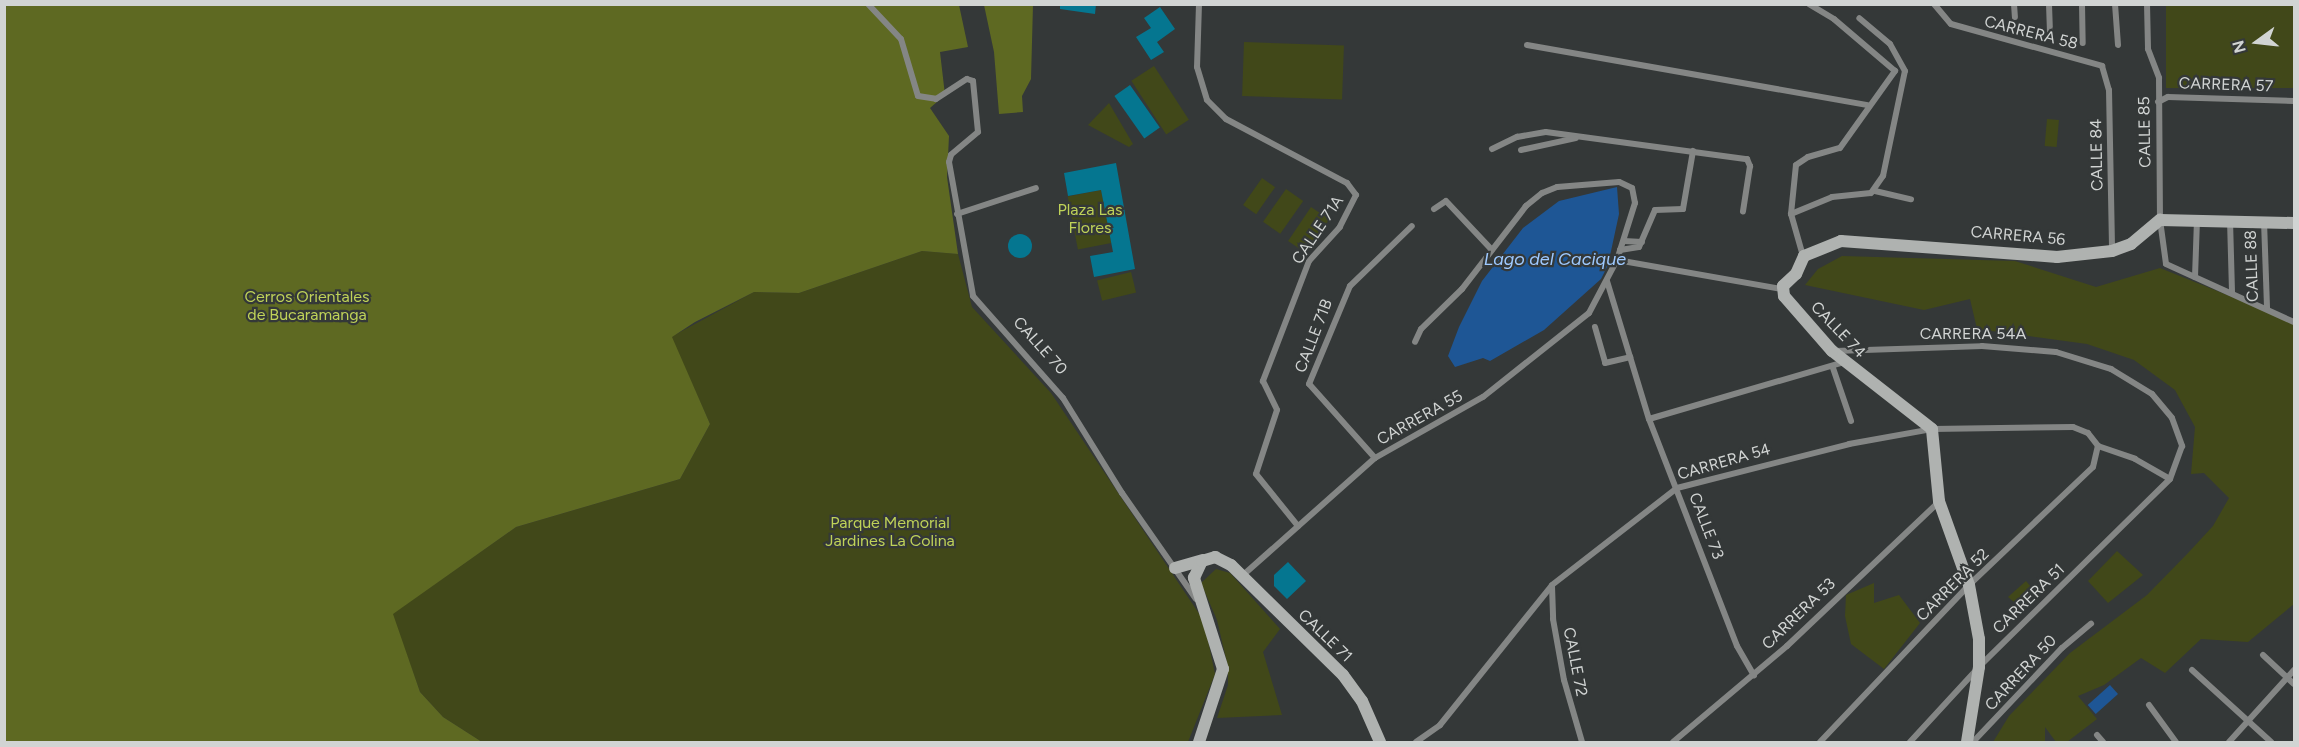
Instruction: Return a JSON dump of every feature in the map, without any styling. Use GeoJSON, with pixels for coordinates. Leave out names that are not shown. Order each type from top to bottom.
{"type":"FeatureCollection","features":[{"type":"Feature","properties":{"kind":"street","name":"CALLE 70"},"geometry":{"type":"LineString","coordinates":[[868,4],[901,39],[918,96],[936,99],[971,79],[978,96],[979,126],[974,140],[950,158],[957,214],[973,296],[1063,398],[1209,617]]}},
{"type":"Feature","properties":{"kind":"street","name":"CALLE 71A"},"geometry":{"type":"LineString","coordinates":[[1199,4],[1197,67],[1207,100],[1226,119],[1339,178],[1356,195],[1340,227],[1309,261],[1263,381],[1277,410],[1256,474],[1298,526]]}},
{"type":"Feature","properties":{"kind":"street"},"geometry":{"type":"LineString","coordinates":[[1617,260],[1782,290],[1804,256],[1791,214],[1796,165],[1808,157],[1840,148],[1868,105],[1893,78],[1892,65],[1809,4]]}},
{"type":"Feature","properties":{"kind":"street","name":"CARRERA 58"},"geometry":{"type":"LineString","coordinates":[[1934,4],[1951,24],[2097,63]]}},
{"type":"Feature","properties":{"kind":"street"},"geometry":{"type":"LineString","coordinates":[[2014,4],[2015,17]]}},
{"type":"Feature","properties":{"kind":"street"},"geometry":{"type":"LineString","coordinates":[[2049,4],[2050,37]]}},
{"type":"Feature","properties":{"kind":"street"},"geometry":{"type":"LineString","coordinates":[[2082,4],[2083,43]]}},
{"type":"Feature","properties":{"kind":"street"},"geometry":{"type":"LineString","coordinates":[[2115,4],[2118,45]]}},
{"type":"Feature","properties":{"kind":"street","name":"CALLE 85"},"geometry":{"type":"LineString","coordinates":[[2147,4],[2158,102],[2160,220],[2166,262],[2195,277]]}},
{"type":"Feature","properties":{"kind":"street"},"geometry":{"type":"LineString","coordinates":[[1859,18],[1890,44],[1905,71],[1883,176],[1875,190]]}},
{"type":"Feature","properties":{"kind":"street"},"geometry":{"type":"LineString","coordinates":[[1527,45],[1868,105]]}},
{"type":"Feature","properties":{"kind":"street","name":"CALLE 84"},"geometry":{"type":"LineString","coordinates":[[2097,63],[2106,74],[2109,90],[2112,251]]}},
{"type":"Feature","properties":{"kind":"street","name":"CARRERA 57"},"geometry":{"type":"LineString","coordinates":[[2158,102],[2168,97],[2295,101]]}},
{"type":"Feature","properties":{"kind":"street"},"geometry":{"type":"LineString","coordinates":[[1492,149],[1530,132],[1693,151],[1750,162],[1743,211]]}},
{"type":"Feature","properties":{"kind":"street"},"geometry":{"type":"LineString","coordinates":[[1521,150],[1580,137]]}},
{"type":"Feature","properties":{"kind":"street"},"geometry":{"type":"LineString","coordinates":[[1620,250],[1636,250],[1642,242],[1652,213],[1683,209],[1693,151]]}},
{"type":"Feature","properties":{"kind":"street","name":"CARRERA 55"},"geometry":{"type":"LineString","coordinates":[[1241,576],[1375,458],[1513,376],[1588,313],[1617,260],[1635,195],[1632,188],[1619,182],[1557,187],[1542,193],[1492,250]]}},
{"type":"Feature","properties":{"kind":"street"},"geometry":{"type":"LineString","coordinates":[[957,214],[1036,188]]}},
{"type":"Feature","properties":{"kind":"street"},"geometry":{"type":"LineString","coordinates":[[1791,214],[1832,197],[1875,190],[1911,199]]}},
{"type":"Feature","properties":{"kind":"street"},"geometry":{"type":"LineString","coordinates":[[1415,342],[1421,329],[1462,289],[1492,250],[1446,201],[1434,209]]}},
{"type":"Feature","properties":{"kind":"street"},"geometry":{"type":"LineString","coordinates":[[2197,218],[2195,277],[2295,322]]}},
{"type":"Feature","properties":{"kind":"street"},"geometry":{"type":"LineString","coordinates":[[2160,220],[2197,218],[2295,223]]}},
{"type":"Feature","properties":{"kind":"street"},"geometry":{"type":"LineString","coordinates":[[2229,219],[2232,293]]}},
{"type":"Feature","properties":{"kind":"street","name":"CARRERA 56"},"geometry":{"type":"LineString","coordinates":[[1804,256],[1821,246],[1852,240],[2056,257],[2112,251],[2131,244],[2160,220]]}},
{"type":"Feature","properties":{"kind":"street","name":"CALLE 88"},"geometry":{"type":"LineString","coordinates":[[2264,221],[2267,309]]}},
{"type":"Feature","properties":{"kind":"street","name":"CALLE 71B"},"geometry":{"type":"LineString","coordinates":[[1375,458],[1309,384],[1350,285],[1412,226]]}},
{"type":"Feature","properties":{"kind":"street"},"geometry":{"type":"LineString","coordinates":[[1624,241],[1642,242]]}},
{"type":"Feature","properties":{"kind":"street","name":"CALLE 73"},"geometry":{"type":"LineString","coordinates":[[1607,281],[1649,419],[1737,646],[1754,676]]}},
{"type":"Feature","properties":{"kind":"street","name":"CALLE 74"},"geometry":{"type":"LineString","coordinates":[[1782,290],[1832,351],[1838,365],[1932,429]]}},
{"type":"Feature","properties":{"kind":"street"},"geometry":{"type":"LineString","coordinates":[[1595,327],[1605,363],[1630,357]]}},
{"type":"Feature","properties":{"kind":"street","name":"CARRERA 54A"},"geometry":{"type":"LineString","coordinates":[[1832,351],[2026,346],[2110,369],[2152,394],[2172,418],[2182,446],[2170,479]]}},
{"type":"Feature","properties":{"kind":"street"},"geometry":{"type":"LineString","coordinates":[[1649,419],[1838,365],[1851,421]]}},
{"type":"Feature","properties":{"kind":"street","name":"CARRERA 54"},"geometry":{"type":"LineString","coordinates":[[1416,742],[1440,725],[1552,585],[1677,488],[1849,444],[1932,429],[2073,427],[2088,433],[2098,446],[2135,459],[2170,479]]}},
{"type":"Feature","properties":{"kind":"street"},"geometry":{"type":"LineString","coordinates":[[1932,429],[1939,501],[1969,585],[1979,667],[1967,742]]}},
{"type":"Feature","properties":{"kind":"street","name":"CARRERA 52"},"geometry":{"type":"LineString","coordinates":[[1820,742],[1969,585],[2093,467],[2098,446]]}},
{"type":"Feature","properties":{"kind":"street","name":"CARRERA 51"},"geometry":{"type":"LineString","coordinates":[[1910,742],[1979,667],[2170,479]]}},
{"type":"Feature","properties":{"kind":"street","name":"CARRERA 53"},"geometry":{"type":"LineString","coordinates":[[1673,742],[1754,676],[1939,501]]}},
{"type":"Feature","properties":{"kind":"street"},"geometry":{"type":"LineString","coordinates":[[1197,592],[1195,572],[1207,558]]}},
{"type":"Feature","properties":{"kind":"street"},"geometry":{"type":"LineString","coordinates":[[1175,568],[1207,558],[1231,565]]}},
{"type":"Feature","properties":{"kind":"street"},"geometry":{"type":"LineString","coordinates":[[1197,592],[1202,570],[1217,563],[1231,565]]}},
{"type":"Feature","properties":{"kind":"street","name":"CALLE 71"},"geometry":{"type":"LineString","coordinates":[[1231,565],[1343,675],[1370,715],[1380,742]]}},
{"type":"Feature","properties":{"kind":"street","name":"CALLE 72"},"geometry":{"type":"LineString","coordinates":[[1552,585],[1553,619],[1564,680],[1582,742]]}},
{"type":"Feature","properties":{"kind":"street","name":"CALLE 70"},"geometry":{"type":"LineString","coordinates":[[1197,592],[1209,617],[1222,675],[1199,742]]}},
{"type":"Feature","properties":{"kind":"street","name":"CARRERA 50"},"geometry":{"type":"LineString","coordinates":[[1973,742],[2062,648],[2091,624]]}},
{"type":"Feature","properties":{"kind":"street"},"geometry":{"type":"LineString","coordinates":[[2262,655],[2295,684]]}},
{"type":"Feature","properties":{"kind":"street"},"geometry":{"type":"LineString","coordinates":[[2192,670],[2271,742]]}},
{"type":"Feature","properties":{"kind":"street"},"geometry":{"type":"LineString","coordinates":[[2229,742],[2250,723],[2295,670]]}},
{"type":"Feature","properties":{"kind":"street"},"geometry":{"type":"LineString","coordinates":[[2149,705],[2176,742]]}},
{"type":"Feature","properties":{"kind":"street"},"geometry":{"type":"LineString","coordinates":[[2097,735],[2103,742]]}},
{"type":"Feature","properties":{"kind":"green space","name":"Cerros Orientales de Bucaramanga"},"geometry":{"type":"Polygon","coordinates":[[[4,5],[959,5],[968,47],[940,52],[945,95],[930,108],[949,136],[947,177],[958,254],[922,251],[799,293],[754,292],[695,322],[672,337],[710,424],[680,479],[516,527],[393,614],[420,692],[443,717],[482,742],[5,742],[4,5]]]}},
{"type":"Feature","properties":{"kind":"green space"},"geometry":{"type":"Polygon","coordinates":[[[984,5],[1033,5],[1031,79],[1022,96],[1023,112],[999,114],[994,52],[984,5]]]}},
{"type":"Feature","properties":{"kind":"green space"},"geometry":{"type":"Polygon","coordinates":[[[2166,5],[2294,5],[2294,88],[2166,88],[2166,5]]]}},
{"type":"Feature","properties":{"kind":"green space"},"geometry":{"type":"Polygon","coordinates":[[[1244,42],[1344,45],[1342,99],[1242,96],[1244,42]]]}},
{"type":"Feature","properties":{"kind":"green space"},"geometry":{"type":"Polygon","coordinates":[[[1154,66],[1189,120],[1166,134],[1131,81],[1154,66]]]}},
{"type":"Feature","properties":{"kind":"green space"},"geometry":{"type":"Polygon","coordinates":[[[1109,103],[1133,144],[1129,147],[1088,125],[1109,103]]]}},
{"type":"Feature","properties":{"kind":"green space"},"geometry":{"type":"Polygon","coordinates":[[[2047,119],[2059,120],[2057,147],[2045,146],[2047,119]]]}},
{"type":"Feature","properties":{"kind":"green space"},"geometry":{"type":"Polygon","coordinates":[[[1262,178],[1275,187],[1256,214],[1243,205],[1262,178]]]}},
{"type":"Feature","properties":{"kind":"green space"},"geometry":{"type":"Polygon","coordinates":[[[1286,189],[1303,201],[1280,234],[1263,222],[1286,189]]]}},
{"type":"Feature","properties":{"kind":"green space","name":"Plaza Las Flores"},"geometry":{"type":"Polygon","coordinates":[[[1101,190],[1111,243],[1078,249],[1068,196],[1101,190]]]}},
{"type":"Feature","properties":{"kind":"green space"},"geometry":{"type":"Polygon","coordinates":[[[1311,207],[1329,219],[1306,253],[1288,241],[1311,207]]]}},
{"type":"Feature","properties":{"kind":"green space","name":"Parque Memorial Jardines La Colina"},"geometry":{"type":"Polygon","coordinates":[[[922,251],[958,254],[972,307],[1051,393],[1204,621],[1215,674],[1188,742],[482,742],[443,717],[420,692],[392,614],[516,527],[680,479],[710,424],[671,337],[754,292],[799,293],[922,251]]]}},
{"type":"Feature","properties":{"kind":"green space"},"geometry":{"type":"Polygon","coordinates":[[[1842,256],[2015,261],[2096,287],[2160,268],[2294,322],[2294,604],[2248,642],[2201,639],[2165,673],[2141,658],[2104,685],[2078,696],[2097,719],[2067,742],[2056,742],[2045,727],[2045,742],[1993,742],[2009,716],[2070,653],[2147,595],[2188,553],[2213,526],[2229,498],[2204,473],[2191,474],[2195,427],[2175,390],[2134,360],[2087,344],[1977,329],[1970,299],[1924,310],[1805,285],[1818,269],[1842,256]]]}},
{"type":"Feature","properties":{"kind":"green space"},"geometry":{"type":"Polygon","coordinates":[[[1131,272],[1136,292],[1102,301],[1097,280],[1131,272]]]}},
{"type":"Feature","properties":{"kind":"green space"},"geometry":{"type":"Polygon","coordinates":[[[2117,551],[2143,575],[2108,603],[2088,581],[2117,551]]]}},
{"type":"Feature","properties":{"kind":"green space"},"geometry":{"type":"Polygon","coordinates":[[[1216,569],[1230,573],[1280,629],[1263,652],[1282,715],[1217,718],[1228,685],[1228,667],[1217,620],[1201,583],[1216,569]]]}},
{"type":"Feature","properties":{"kind":"green space"},"geometry":{"type":"Polygon","coordinates":[[[2026,581],[2037,594],[2022,609],[2008,597],[2026,581]]]}},
{"type":"Feature","properties":{"kind":"green space"},"geometry":{"type":"Polygon","coordinates":[[[1874,583],[1874,603],[1899,595],[1920,623],[1884,669],[1851,644],[1845,616],[1846,595],[1874,583]]]}},
{"type":"Feature","properties":{"kind":"water","name":"Lago del Cacique"},"geometry":{"type":"Polygon","coordinates":[[[1617,187],[1619,214],[1608,265],[1601,279],[1544,330],[1490,361],[1483,358],[1455,367],[1448,356],[1459,327],[1482,281],[1523,228],[1559,201],[1617,187]]]}},
{"type":"Feature","properties":{"kind":"water"},"geometry":{"type":"Polygon","coordinates":[[[2110,685],[2118,694],[2096,714],[2088,705],[2110,685]]]}},
{"type":"Feature","properties":{"kind":"building"},"geometry":{"type":"Polygon","coordinates":[[[1060,4],[1096,4],[1095,14],[1060,9],[1060,4]]]}},
{"type":"Feature","properties":{"kind":"building"},"geometry":{"type":"Polygon","coordinates":[[[1160,7],[1175,29],[1157,42],[1164,52],[1151,60],[1136,37],[1151,28],[1144,18],[1160,7]]]}},
{"type":"Feature","properties":{"kind":"building"},"geometry":{"type":"Polygon","coordinates":[[[1130,85],[1160,128],[1144,138],[1114,96],[1130,85]]]}},
{"type":"Feature","properties":{"kind":"building"},"geometry":{"type":"Polygon","coordinates":[[[1116,163],[1135,269],[1094,277],[1090,256],[1113,252],[1101,190],[1068,196],[1064,173],[1116,163]]]}},
{"type":"Feature","properties":{"kind":"building"},"geometry":{"type":"Polygon","coordinates":[[[1020,234],[1025,235],[1031,241],[1031,251],[1025,257],[1020,258],[1015,257],[1009,251],[1008,246],[1009,241],[1015,235],[1020,234]]]}},
{"type":"Feature","properties":{"kind":"building"},"geometry":{"type":"Polygon","coordinates":[[[1288,562],[1306,581],[1287,599],[1274,586],[1274,575],[1288,562]]]}}]}
